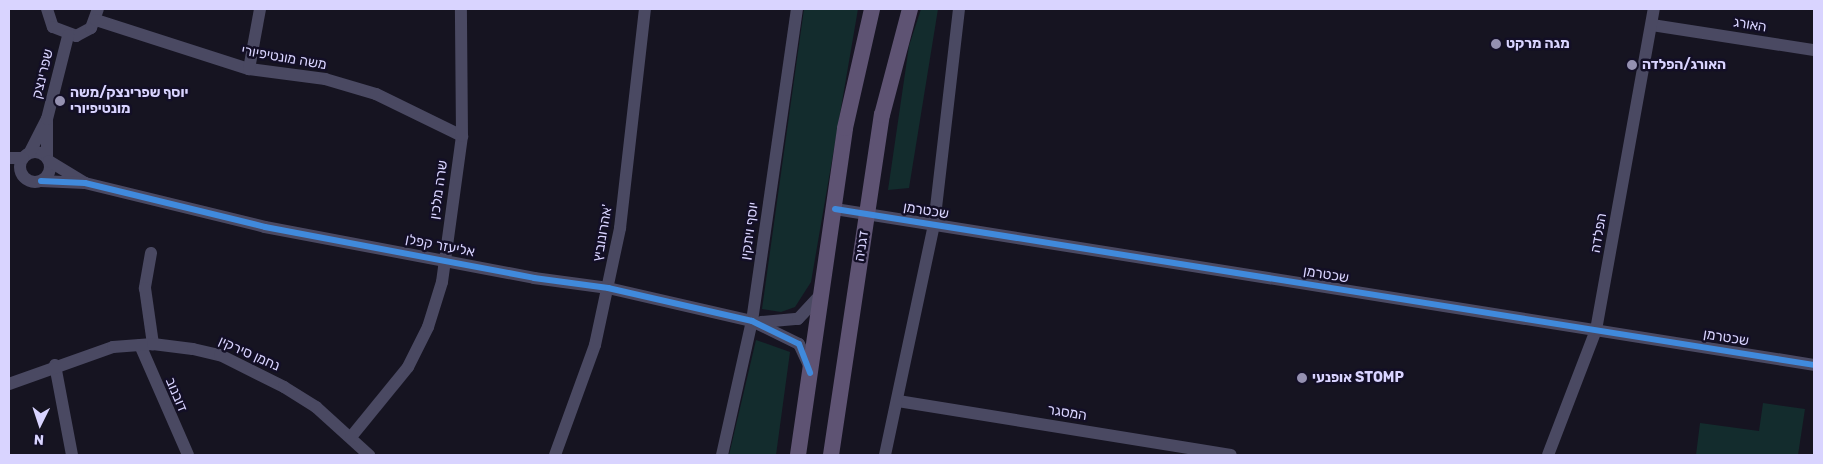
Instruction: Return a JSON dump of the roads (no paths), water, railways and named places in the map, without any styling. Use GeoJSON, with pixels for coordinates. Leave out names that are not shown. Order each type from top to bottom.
{"type":"FeatureCollection","features":[{"type":"Feature","properties":{"kind":"main road"},"geometry":{"type":"LineString","coordinates":[[798,455],[845,128],[872,9]]}},
{"type":"Feature","properties":{"kind":"main road","name":"דגניה"},"geometry":{"type":"LineString","coordinates":[[831,455],[882,115],[910,9]]}},
{"type":"Feature","properties":{"kind":"street"},"geometry":{"type":"LineString","coordinates":[[47,9],[53,27],[68,36],[85,33],[97,15]]}},
{"type":"Feature","properties":{"kind":"street"},"geometry":{"type":"LineString","coordinates":[[249,69],[260,9]]}},
{"type":"Feature","properties":{"kind":"street","name":"שרה מלכין"},"geometry":{"type":"LineString","coordinates":[[351,437],[408,367],[428,327],[445,259],[462,136],[461,9]]}},
{"type":"Feature","properties":{"kind":"street","name":"אהרונוביץ'"},"geometry":{"type":"LineString","coordinates":[[555,455],[580,390],[608,288],[631,148],[645,9]]}},
{"type":"Feature","properties":{"kind":"street","name":"יוסף ויתקין"},"geometry":{"type":"LineString","coordinates":[[722,455],[752,322],[797,9]]}},
{"type":"Feature","properties":{"kind":"street"},"geometry":{"type":"LineString","coordinates":[[885,455],[934,225],[959,9]]}},
{"type":"Feature","properties":{"kind":"street","name":"הפלדה"},"geometry":{"type":"LineString","coordinates":[[1548,455],[1596,330],[1654,9]]}},
{"type":"Feature","properties":{"kind":"street","name":"משה מונטיפיורי"},"geometry":{"type":"LineString","coordinates":[[97,15],[249,69],[325,79],[376,94],[462,136]]}},
{"type":"Feature","properties":{"kind":"street","name":"האורג"},"geometry":{"type":"LineString","coordinates":[[1652,25],[1814,50]]}},
{"type":"Feature","properties":{"kind":"street","name":"שפרינצק"},"geometry":{"type":"LineString","coordinates":[[48,159],[47,119],[68,36]]}},
{"type":"Feature","properties":{"kind":"street","name":"שפרינצק"},"geometry":{"type":"LineString","coordinates":[[26,155],[47,119]]}},
{"type":"Feature","properties":{"kind":"street"},"geometry":{"type":"LineString","coordinates":[[9,158],[26,155],[23,176],[9,169]]}},
{"type":"Feature","properties":{"kind":"street","name":"אליעזר קפלן"},"geometry":{"type":"LineString","coordinates":[[26,155],[48,159],[85,183]]}},
{"type":"Feature","properties":{"kind":"street"},"geometry":{"type":"LineString","coordinates":[[41,181],[49,174],[48,159]]}},
{"type":"Feature","properties":{"kind":"street","name":"אליעזר קפלן"},"geometry":{"type":"LineString","coordinates":[[23,176],[41,181],[85,183],[265,228],[608,288],[752,322],[799,344],[810,373]]}},
{"type":"Feature","properties":{"kind":"street","name":"שכטרמן"},"geometry":{"type":"LineString","coordinates":[[834,209],[1814,365]]}},
{"type":"Feature","properties":{"kind":"street"},"geometry":{"type":"LineString","coordinates":[[150,253],[145,288],[153,344]]}},
{"type":"Feature","properties":{"kind":"street","name":"אליעזר קפלן"},"geometry":{"type":"LineString","coordinates":[[752,322],[798,319],[814,305],[822,290]]}},
{"type":"Feature","properties":{"kind":"street","name":"נחמן סירקין"},"geometry":{"type":"LineString","coordinates":[[9,384],[83,354],[140,345],[153,344],[220,355],[254,370],[316,407],[369,455]]}},
{"type":"Feature","properties":{"kind":"street","name":"דובנוב"},"geometry":{"type":"LineString","coordinates":[[140,345],[188,455]]}},
{"type":"Feature","properties":{"kind":"street"},"geometry":{"type":"LineString","coordinates":[[55,365],[72,455]]}},
{"type":"Feature","properties":{"kind":"street","name":"המסגר"},"geometry":{"type":"LineString","coordinates":[[898,401],[1231,455]]}},
{"type":"Feature","properties":{"kind":"place","name":"מגה מרקט"},"geometry":{"type":"Point","coordinates":[1496,44]}},
{"type":"Feature","properties":{"kind":"place","name":"האורג/הפלדה"},"geometry":{"type":"Point","coordinates":[1632,65]}},
{"type":"Feature","properties":{"kind":"place","name":"יוסף שפרינצק/משה מונטיפיורי"},"geometry":{"type":"Point","coordinates":[60,101]}},
{"type":"Feature","properties":{"kind":"place","name":"אופנעי STOMP"},"geometry":{"type":"Point","coordinates":[1302,378]}}]}
